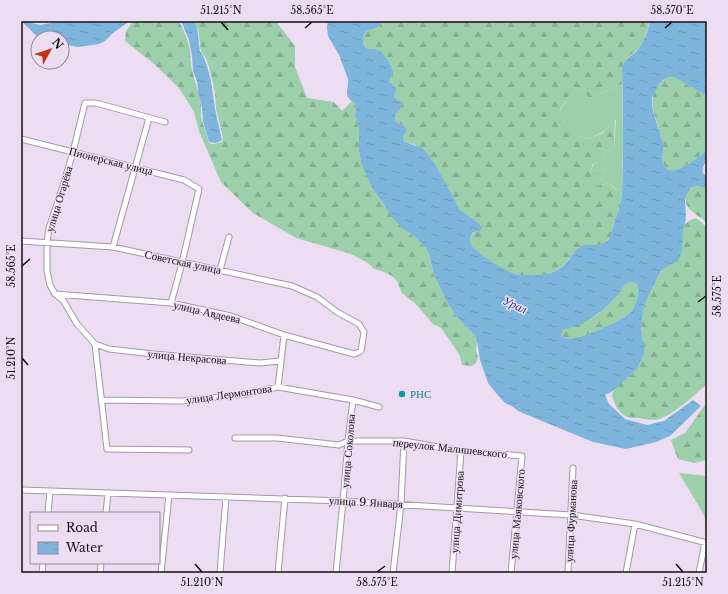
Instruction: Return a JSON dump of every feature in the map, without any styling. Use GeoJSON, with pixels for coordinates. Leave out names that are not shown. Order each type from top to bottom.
{"type":"FeatureCollection","features":[{"type":"Feature","properties":{"kind":"street","name":"улица Огарёва"},"geometry":{"type":"LineString","coordinates":[[95,344],[77,324],[63,300],[55,294],[50,285],[47,271],[46,242],[49,228],[73,152],[85,103],[96,103],[149,118]]}},
{"type":"Feature","properties":{"kind":"street"},"geometry":{"type":"LineString","coordinates":[[114,248],[149,118],[165,122]]}},
{"type":"Feature","properties":{"kind":"street","name":"Пионерская улица"},"geometry":{"type":"LineString","coordinates":[[21,139],[184,180],[199,189],[182,263]]}},
{"type":"Feature","properties":{"kind":"street"},"geometry":{"type":"LineString","coordinates":[[220,270],[229,237]]}},
{"type":"Feature","properties":{"kind":"street","name":"Советская улица"},"geometry":{"type":"LineString","coordinates":[[21,241],[114,248],[292,286],[317,297],[337,312],[359,324],[364,332],[361,351],[354,354]]}},
{"type":"Feature","properties":{"kind":"street"},"geometry":{"type":"LineString","coordinates":[[170,303],[182,263]]}},
{"type":"Feature","properties":{"kind":"street","name":"улица Авдеева"},"geometry":{"type":"LineString","coordinates":[[55,294],[170,303],[231,316],[284,335],[354,354]]}},
{"type":"Feature","properties":{"kind":"street"},"geometry":{"type":"LineString","coordinates":[[278,387],[284,335]]}},
{"type":"Feature","properties":{"kind":"street"},"geometry":{"type":"LineString","coordinates":[[95,344],[107,450],[189,450]]}},
{"type":"Feature","properties":{"kind":"street","name":"улица Некрасова"},"geometry":{"type":"LineString","coordinates":[[95,344],[109,349],[153,354],[260,363],[280,361]]}},
{"type":"Feature","properties":{"kind":"street","name":"улица Лермонтова"},"geometry":{"type":"LineString","coordinates":[[101,400],[182,401],[246,394],[278,387],[353,400],[379,407]]}},
{"type":"Feature","properties":{"kind":"street","name":"улица Соколова"},"geometry":{"type":"LineString","coordinates":[[336,573],[353,400]]}},
{"type":"Feature","properties":{"kind":"street","name":"переулок Малишевского"},"geometry":{"type":"LineString","coordinates":[[235,438],[278,438],[339,445],[348,442],[404,441],[461,450],[522,456]]}},
{"type":"Feature","properties":{"kind":"street"},"geometry":{"type":"LineString","coordinates":[[393,573],[401,504],[404,441]]}},
{"type":"Feature","properties":{"kind":"street","name":"улица Димитрова"},"geometry":{"type":"LineString","coordinates":[[452,573],[461,450]]}},
{"type":"Feature","properties":{"kind":"street","name":"улица Маяковского"},"geometry":{"type":"LineString","coordinates":[[512,573],[522,456]]}},
{"type":"Feature","properties":{"kind":"street","name":"улица Фурманова"},"geometry":{"type":"LineString","coordinates":[[568,573],[573,468]]}},
{"type":"Feature","properties":{"kind":"street","name":"улица 9 Января"},"geometry":{"type":"LineString","coordinates":[[21,490],[285,498],[571,515],[635,524],[706,543]]}},
{"type":"Feature","properties":{"kind":"street"},"geometry":{"type":"LineString","coordinates":[[48,512],[50,491]]}},
{"type":"Feature","properties":{"kind":"street"},"geometry":{"type":"LineString","coordinates":[[106,512],[108,493]]}},
{"type":"Feature","properties":{"kind":"street"},"geometry":{"type":"LineString","coordinates":[[161,573],[169,495]]}},
{"type":"Feature","properties":{"kind":"street"},"geometry":{"type":"LineString","coordinates":[[220,573],[226,497]]}},
{"type":"Feature","properties":{"kind":"street"},"geometry":{"type":"LineString","coordinates":[[278,573],[285,498]]}},
{"type":"Feature","properties":{"kind":"street"},"geometry":{"type":"LineString","coordinates":[[626,573],[635,524]]}},
{"type":"Feature","properties":{"kind":"street"},"geometry":{"type":"LineString","coordinates":[[699,573],[706,543]]}},
{"type":"Feature","properties":{"kind":"green space"},"geometry":{"type":"Polygon","coordinates":[[[133,21],[179,21],[190,49],[191,66],[201,104],[201,117],[209,143],[214,144],[222,142],[223,138],[216,109],[212,79],[206,59],[201,51],[198,29],[194,21],[278,21],[278,24],[295,46],[295,67],[307,98],[334,102],[342,111],[352,101],[355,103],[355,116],[359,127],[359,151],[361,162],[373,190],[397,222],[426,248],[434,275],[447,302],[457,317],[475,336],[477,341],[476,351],[478,357],[476,363],[472,366],[462,365],[460,356],[441,328],[433,324],[414,302],[402,293],[397,281],[392,276],[374,269],[368,263],[351,254],[296,238],[253,213],[221,182],[199,131],[194,112],[179,88],[153,63],[125,41],[126,31],[133,21]]]}},
{"type":"Feature","properties":{"kind":"green space"},"geometry":{"type":"Polygon","coordinates":[[[381,21],[650,21],[644,40],[638,49],[627,58],[622,70],[622,84],[590,98],[579,89],[570,95],[560,109],[564,123],[577,135],[588,139],[603,133],[615,119],[614,150],[603,151],[604,161],[593,164],[590,172],[605,168],[604,176],[599,181],[597,186],[609,183],[615,189],[622,190],[620,206],[613,225],[611,236],[605,243],[601,245],[579,247],[559,269],[551,273],[536,276],[524,276],[511,273],[476,251],[471,244],[470,238],[473,233],[480,231],[482,226],[460,210],[438,169],[416,145],[403,140],[403,137],[407,131],[404,126],[396,122],[395,116],[399,101],[395,99],[394,88],[389,82],[392,75],[376,49],[368,49],[365,47],[363,42],[365,32],[368,29],[379,27],[381,21]]]}},
{"type":"Feature","properties":{"kind":"green space"},"geometry":{"type":"Polygon","coordinates":[[[669,77],[674,77],[707,96],[707,150],[684,166],[671,170],[666,168],[663,163],[663,144],[653,109],[654,91],[662,81],[669,77]]]}},
{"type":"Feature","properties":{"kind":"green space"},"geometry":{"type":"Polygon","coordinates":[[[622,84],[622,190],[616,189],[609,183],[597,186],[599,181],[604,176],[605,168],[590,172],[594,164],[604,161],[603,151],[614,150],[616,119],[603,132],[588,139],[577,135],[564,123],[560,110],[570,95],[579,89],[590,98],[622,84]]]}},
{"type":"Feature","properties":{"kind":"green space"},"geometry":{"type":"Polygon","coordinates":[[[696,186],[707,188],[707,223],[689,209],[686,202],[688,191],[696,186]]]}},
{"type":"Feature","properties":{"kind":"green space"},"geometry":{"type":"Polygon","coordinates":[[[696,218],[707,228],[707,384],[684,404],[665,417],[648,420],[625,416],[617,408],[612,395],[617,386],[638,368],[640,363],[643,350],[641,324],[645,302],[662,270],[675,261],[679,256],[686,223],[696,218]]]}},
{"type":"Feature","properties":{"kind":"green space"},"geometry":{"type":"Polygon","coordinates":[[[629,282],[637,285],[638,289],[638,298],[631,312],[620,320],[604,328],[580,337],[562,337],[561,335],[563,330],[598,314],[603,310],[619,294],[625,284],[629,282]]]}},
{"type":"Feature","properties":{"kind":"green space"},"geometry":{"type":"Polygon","coordinates":[[[707,402],[707,460],[694,463],[678,459],[671,440],[685,433],[707,402]]]}},
{"type":"Feature","properties":{"kind":"green space"},"geometry":{"type":"Polygon","coordinates":[[[679,473],[707,476],[707,531],[704,515],[679,473]]]}},
{"type":"Feature","properties":{"kind":"water"},"geometry":{"type":"Polygon","coordinates":[[[21,21],[29,21],[31,23],[41,25],[60,21],[130,21],[99,44],[78,47],[70,46],[70,30],[31,30],[21,21]]]}},
{"type":"Feature","properties":{"kind":"water"},"geometry":{"type":"Polygon","coordinates":[[[181,21],[194,21],[197,27],[200,52],[209,73],[222,140],[216,143],[209,142],[203,121],[197,81],[193,71],[189,40],[181,21]]]}},
{"type":"Feature","properties":{"kind":"water","name":"Урал"},"geometry":{"type":"Polygon","coordinates":[[[328,21],[381,21],[380,25],[375,29],[366,31],[363,38],[363,43],[367,48],[376,49],[380,52],[392,67],[393,73],[389,82],[396,89],[394,97],[402,104],[395,118],[396,122],[404,126],[407,131],[403,137],[403,140],[422,148],[427,153],[438,169],[460,210],[482,226],[480,231],[473,232],[470,241],[472,246],[492,262],[515,274],[535,275],[550,273],[558,270],[581,246],[600,245],[608,240],[610,236],[620,208],[622,191],[622,70],[627,59],[643,42],[650,21],[707,21],[707,96],[674,77],[669,77],[659,84],[652,97],[652,103],[663,144],[662,161],[666,168],[671,170],[684,166],[707,150],[707,161],[702,169],[703,173],[707,177],[707,188],[696,186],[691,188],[687,194],[685,200],[685,225],[683,230],[682,251],[680,257],[677,262],[667,266],[661,271],[644,305],[641,327],[644,353],[640,363],[637,369],[613,391],[605,395],[609,404],[625,419],[647,425],[664,421],[693,400],[701,406],[670,436],[656,442],[626,449],[593,442],[518,411],[505,403],[496,393],[488,383],[480,360],[475,336],[457,317],[447,302],[434,275],[426,248],[415,237],[402,228],[391,216],[370,184],[361,162],[359,151],[359,127],[355,116],[356,106],[347,95],[348,79],[339,55],[328,36],[328,21]],[[630,282],[625,284],[619,294],[603,310],[580,325],[563,330],[561,335],[562,337],[580,337],[604,328],[631,312],[636,302],[638,289],[635,283],[630,282]]]}},
{"type":"Feature","properties":{"kind":"place","name":"РНС"},"geometry":{"type":"Point","coordinates":[402,394]}}]}
